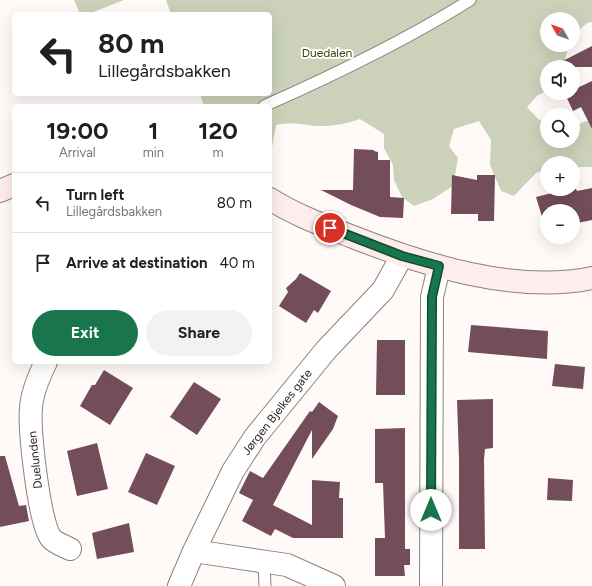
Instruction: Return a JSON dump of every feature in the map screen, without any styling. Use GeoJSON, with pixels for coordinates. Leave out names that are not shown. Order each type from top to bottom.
{"type":"FeatureCollection","features":[{"type":"Feature","properties":{"kind":"street"},"geometry":{"type":"LineString","coordinates":[[0,191],[12,186]]}},
{"type":"Feature","properties":{"kind":"street"},"geometry":{"type":"LineString","coordinates":[[272,201],[330,228],[402,256],[470,274],[530,282],[580,280],[592,278]]}},
{"type":"Feature","properties":{"kind":"street","name":"Jørgen Bjelkes gate"},"geometry":{"type":"LineString","coordinates":[[179,586],[194,551],[234,471],[255,437],[326,350],[384,290],[402,256]]}},
{"type":"Feature","properties":{"kind":"street"},"geometry":{"type":"LineString","coordinates":[[431,586],[432,297],[439,266]]}},
{"type":"Feature","properties":{"kind":"street","name":"Duelunden"},"geometry":{"type":"LineString","coordinates":[[45,364],[37,380],[31,408],[34,467],[45,522],[51,538],[70,549]]}},
{"type":"Feature","properties":{"kind":"street"},"geometry":{"type":"LineString","coordinates":[[194,551],[287,565],[334,586]]}},
{"type":"Feature","properties":{"kind":"lane"},"geometry":{"type":"LineString","coordinates":[[269,104],[323,80],[439,20],[470,0]]}},
{"type":"Feature","properties":{"kind":"lane"},"geometry":{"type":"LineString","coordinates":[[264,562],[265,586]]}},
{"type":"Feature","properties":{"kind":"green space"},"geometry":{"type":"Polygon","coordinates":[[[74,0],[124,0],[93,12],[79,12],[74,0]]]}},
{"type":"Feature","properties":{"kind":"green space","name":"Duedalen"},"geometry":{"type":"Polygon","coordinates":[[[166,0],[592,0],[592,22],[587,23],[580,30],[580,12],[540,12],[540,52],[567,52],[565,60],[540,60],[540,94],[527,107],[540,120],[540,148],[580,148],[580,124],[586,121],[592,122],[592,167],[580,167],[580,156],[540,156],[540,172],[536,173],[514,196],[501,191],[490,165],[491,140],[479,121],[454,129],[449,146],[458,158],[453,186],[433,199],[414,206],[402,197],[394,180],[393,165],[384,148],[384,134],[360,119],[328,126],[294,124],[276,125],[272,147],[272,104],[203,104],[201,96],[272,96],[272,12],[170,12],[166,0]]]}},
{"type":"Feature","properties":{"kind":"building"},"geometry":{"type":"Polygon","coordinates":[[[592,46],[592,67],[580,67],[580,60],[565,60],[592,46]]]}},
{"type":"Feature","properties":{"kind":"building"},"geometry":{"type":"Polygon","coordinates":[[[592,81],[592,129],[581,107],[572,108],[568,100],[580,100],[580,87],[592,81]]]}},
{"type":"Feature","properties":{"kind":"building"},"geometry":{"type":"Polygon","coordinates":[[[354,149],[374,150],[378,152],[378,160],[390,160],[390,197],[404,198],[403,218],[380,217],[321,190],[353,190],[354,149]]]}},
{"type":"Feature","properties":{"kind":"building"},"geometry":{"type":"Polygon","coordinates":[[[452,175],[477,180],[477,175],[495,175],[494,221],[478,221],[478,214],[451,214],[452,175]]]}},
{"type":"Feature","properties":{"kind":"building"},"geometry":{"type":"Polygon","coordinates":[[[592,188],[592,220],[580,223],[580,204],[540,204],[540,210],[536,197],[580,196],[580,190],[592,188]]]}},
{"type":"Feature","properties":{"kind":"building"},"geometry":{"type":"Polygon","coordinates":[[[300,273],[331,291],[318,313],[314,310],[306,323],[279,306],[288,292],[286,288],[300,273]]]}},
{"type":"Feature","properties":{"kind":"building"},"geometry":{"type":"Polygon","coordinates":[[[471,325],[548,331],[547,359],[468,352],[471,325]]]}},
{"type":"Feature","properties":{"kind":"building"},"geometry":{"type":"Polygon","coordinates":[[[377,340],[405,340],[405,395],[376,395],[377,340]]]}},
{"type":"Feature","properties":{"kind":"building"},"geometry":{"type":"Polygon","coordinates":[[[555,364],[585,367],[583,389],[552,386],[555,364]]]}},
{"type":"Feature","properties":{"kind":"building"},"geometry":{"type":"Polygon","coordinates":[[[104,370],[133,388],[110,425],[80,406],[92,385],[95,385],[104,370]]]}},
{"type":"Feature","properties":{"kind":"building"},"geometry":{"type":"Polygon","coordinates":[[[194,382],[221,399],[197,435],[170,417],[194,382]]]}},
{"type":"Feature","properties":{"kind":"building"},"geometry":{"type":"Polygon","coordinates":[[[493,399],[493,448],[485,449],[484,459],[485,549],[459,549],[459,459],[457,400],[493,399]]]}},
{"type":"Feature","properties":{"kind":"building"},"geometry":{"type":"Polygon","coordinates":[[[319,402],[338,416],[333,429],[312,459],[312,430],[273,505],[312,525],[312,480],[340,482],[339,498],[343,498],[343,538],[293,538],[275,529],[271,536],[242,521],[253,500],[239,493],[250,471],[263,478],[310,411],[312,412],[319,402]]]}},
{"type":"Feature","properties":{"kind":"building"},"geometry":{"type":"Polygon","coordinates":[[[405,428],[405,549],[410,549],[410,565],[404,565],[405,576],[375,576],[375,538],[385,538],[383,483],[375,483],[375,429],[405,428]]]}},
{"type":"Feature","properties":{"kind":"building"},"geometry":{"type":"Polygon","coordinates":[[[97,443],[108,489],[77,496],[67,451],[97,443]]]}},
{"type":"Feature","properties":{"kind":"building"},"geometry":{"type":"Polygon","coordinates":[[[146,453],[175,466],[157,505],[128,492],[146,453]]]}},
{"type":"Feature","properties":{"kind":"building"},"geometry":{"type":"Polygon","coordinates":[[[0,456],[5,456],[19,506],[26,505],[29,521],[0,527],[0,456]]]}},
{"type":"Feature","properties":{"kind":"building"},"geometry":{"type":"Polygon","coordinates":[[[548,478],[573,480],[572,501],[547,500],[548,478]]]}},
{"type":"Feature","properties":{"kind":"building"},"geometry":{"type":"Polygon","coordinates":[[[129,523],[134,552],[97,559],[92,533],[129,523]]]}},
{"type":"Feature","properties":{"kind":"route"},"geometry":{"type":"LineString","coordinates":[[330,228],[402,256],[439,266],[432,297],[431,510]]}}]}
